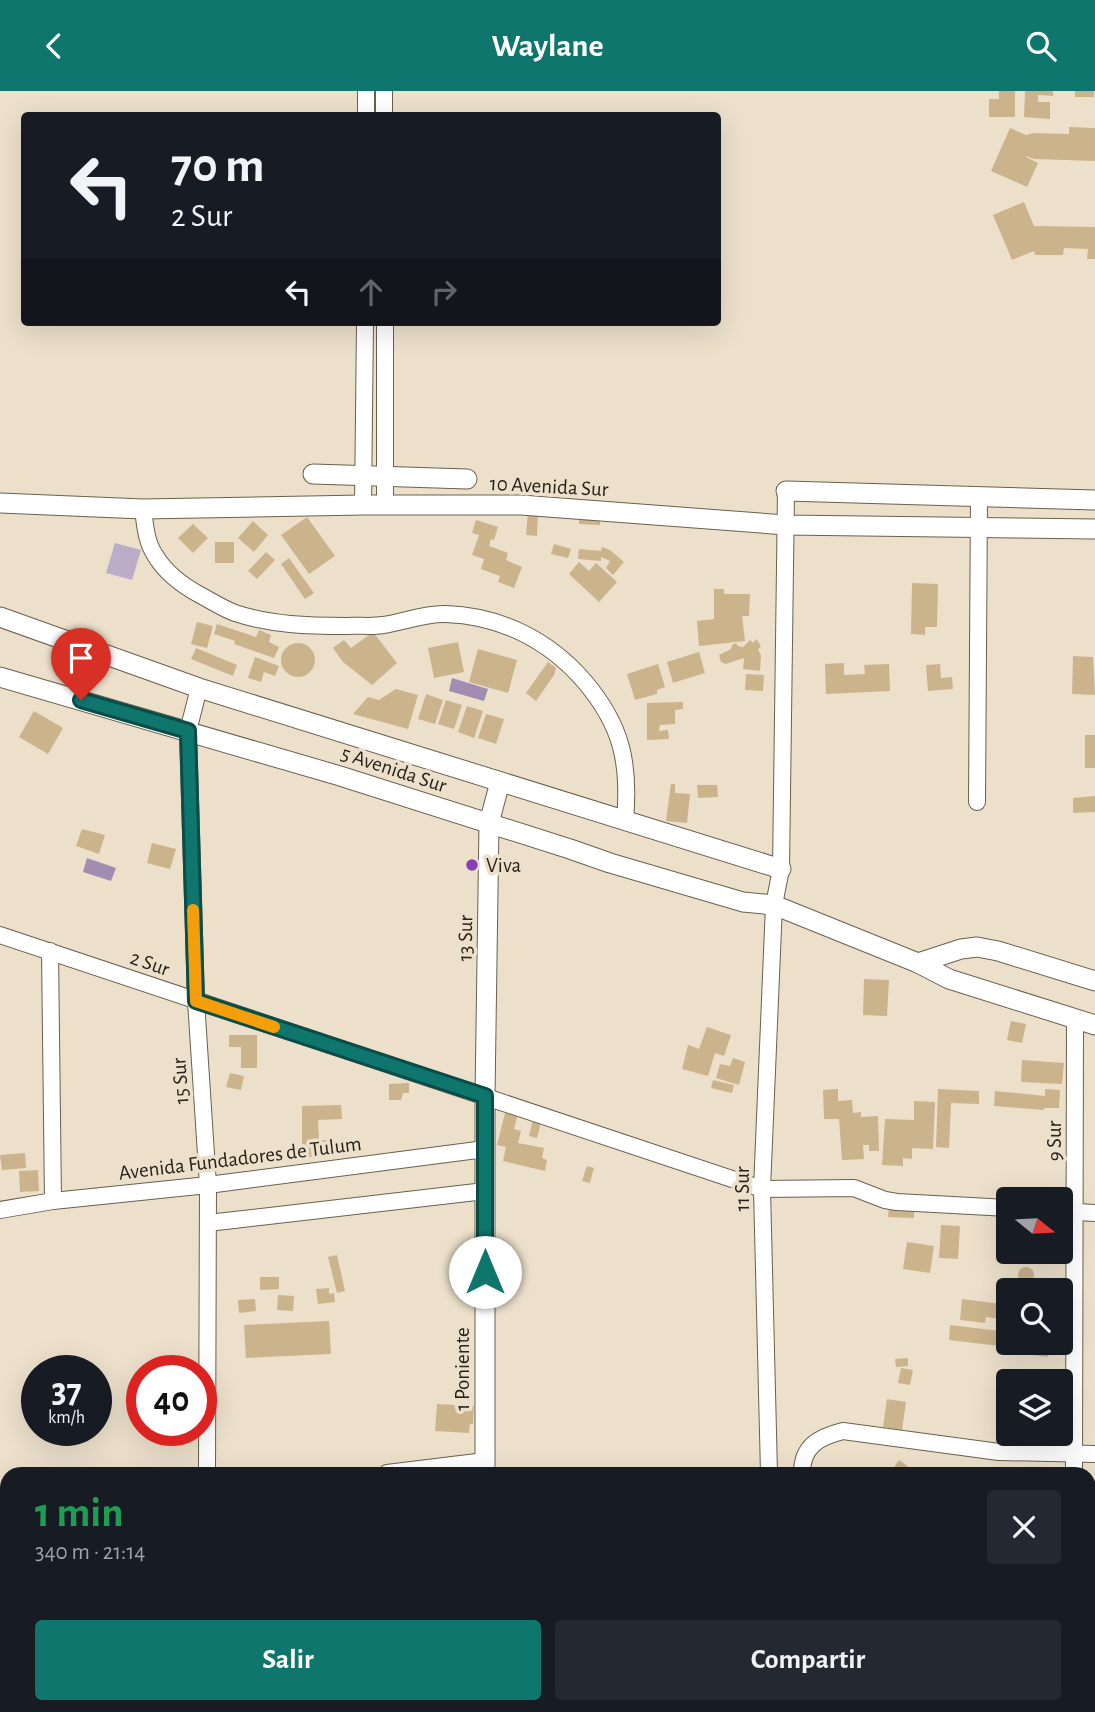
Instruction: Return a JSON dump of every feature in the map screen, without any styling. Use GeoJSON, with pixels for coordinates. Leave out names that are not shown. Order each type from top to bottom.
{"type":"FeatureCollection","features":[{"type":"Feature","properties":{"kind":"street"},"geometry":{"type":"LineString","coordinates":[[366,91],[366,112]]}},
{"type":"Feature","properties":{"kind":"street"},"geometry":{"type":"LineString","coordinates":[[384,91],[384,112]]}},
{"type":"Feature","properties":{"kind":"street"},"geometry":{"type":"LineString","coordinates":[[363,505],[365,326]]}},
{"type":"Feature","properties":{"kind":"street"},"geometry":{"type":"LineString","coordinates":[[385,326],[385,505]]}},
{"type":"Feature","properties":{"kind":"street"},"geometry":{"type":"LineString","coordinates":[[313,474],[467,479]]}},
{"type":"Feature","properties":{"kind":"street"},"geometry":{"type":"LineString","coordinates":[[786,491],[1095,500]]}},
{"type":"Feature","properties":{"kind":"street","name":"11 Sur"},"geometry":{"type":"LineString","coordinates":[[769,1467],[762,1189],[774,905],[781,869],[786,491]]}},
{"type":"Feature","properties":{"kind":"street"},"geometry":{"type":"LineString","coordinates":[[977,802],[979,498]]}},
{"type":"Feature","properties":{"kind":"street","name":"10 Avenida Sur"},"geometry":{"type":"LineString","coordinates":[[0,503],[144,509],[521,505],[786,525],[1095,529]]}},
{"type":"Feature","properties":{"kind":"street"},"geometry":{"type":"LineString","coordinates":[[144,509],[153,554],[172,576],[191,590],[234,613],[272,622],[309,626],[383,625],[444,614],[486,619],[515,628],[550,648],[573,667],[590,688],[605,708],[618,735],[626,762],[625,820]]}},
{"type":"Feature","properties":{"kind":"street"},"geometry":{"type":"LineString","coordinates":[[0,617],[200,688],[781,869]]}},
{"type":"Feature","properties":{"kind":"street","name":"5 Avenida Sur"},"geometry":{"type":"LineString","coordinates":[[0,677],[340,776],[610,863],[743,902],[774,905],[918,963],[949,979],[1095,1025]]}},
{"type":"Feature","properties":{"kind":"street","name":"15 Sur"},"geometry":{"type":"LineString","coordinates":[[200,688],[188,731],[196,1001],[208,1185],[207,1467]]}},
{"type":"Feature","properties":{"kind":"street","name":"13 Sur"},"geometry":{"type":"LineString","coordinates":[[485,1096],[489,824],[500,782]]}},
{"type":"Feature","properties":{"kind":"street","name":"2 Sur"},"geometry":{"type":"LineString","coordinates":[[0,935],[762,1189],[854,1188],[897,1202],[996,1207]]}},
{"type":"Feature","properties":{"kind":"street"},"geometry":{"type":"LineString","coordinates":[[918,963],[961,949],[977,947],[1095,981]]}},
{"type":"Feature","properties":{"kind":"street"},"geometry":{"type":"LineString","coordinates":[[50,951],[53,1201]]}},
{"type":"Feature","properties":{"kind":"street","name":"9 Sur"},"geometry":{"type":"LineString","coordinates":[[1069,1187],[1075,1019]]}},
{"type":"Feature","properties":{"kind":"street","name":"1 Poniente"},"geometry":{"type":"LineString","coordinates":[[485,1096],[485,1467]]}},
{"type":"Feature","properties":{"kind":"street","name":"Avenida Fundadores de Tulum"},"geometry":{"type":"LineString","coordinates":[[0,1210],[53,1201],[208,1185],[485,1149]]}},
{"type":"Feature","properties":{"kind":"street"},"geometry":{"type":"LineString","coordinates":[[208,1223],[485,1191]]}},
{"type":"Feature","properties":{"kind":"street"},"geometry":{"type":"LineString","coordinates":[[1073,1211],[1095,1213]]}},
{"type":"Feature","properties":{"kind":"street","name":"9 Sur"},"geometry":{"type":"LineString","coordinates":[[1069,1264],[1074,1467]]}},
{"type":"Feature","properties":{"kind":"street"},"geometry":{"type":"LineString","coordinates":[[802,1467],[809,1446],[824,1436],[843,1431],[999,1452],[1095,1454]]}},
{"type":"Feature","properties":{"kind":"shaded area"},"geometry":{"type":"Polygon","coordinates":[[[115,543],[141,550],[132,580],[106,573],[115,543]]]}},
{"type":"Feature","properties":{"kind":"shaded area"},"geometry":{"type":"Polygon","coordinates":[[[452,678],[488,689],[484,701],[449,691],[452,678]]]}},
{"type":"Feature","properties":{"kind":"shaded area"},"geometry":{"type":"Polygon","coordinates":[[[87,858],[116,868],[111,881],[83,872],[87,858]]]}},
{"type":"Feature","properties":{"kind":"building"},"geometry":{"type":"Polygon","coordinates":[[[999,91],[1015,91],[1015,117],[989,117],[989,99],[999,99],[999,91]]]}},
{"type":"Feature","properties":{"kind":"building"},"geometry":{"type":"Polygon","coordinates":[[[1025,91],[1053,91],[1053,96],[1038,95],[1038,102],[1050,102],[1050,119],[1024,117],[1025,91]]]}},
{"type":"Feature","properties":{"kind":"building"},"geometry":{"type":"Polygon","coordinates":[[[1075,91],[1094,91],[1094,97],[1075,97],[1075,91]]]}},
{"type":"Feature","properties":{"kind":"building"},"geometry":{"type":"Polygon","coordinates":[[[1069,127],[1095,128],[1095,161],[1034,159],[1026,156],[1038,163],[1027,187],[991,171],[1010,128],[1026,135],[1069,134],[1069,127]]]}},
{"type":"Feature","properties":{"kind":"building"},"geometry":{"type":"Polygon","coordinates":[[[1024,202],[1034,226],[1095,227],[1095,259],[1087,259],[1088,249],[1064,248],[1063,255],[1035,255],[1034,251],[1012,260],[993,215],[1024,202]]]}},
{"type":"Feature","properties":{"kind":"building"},"geometry":{"type":"Polygon","coordinates":[[[528,513],[538,514],[537,536],[526,535],[528,513]]]}},
{"type":"Feature","properties":{"kind":"building"},"geometry":{"type":"Polygon","coordinates":[[[579,514],[600,515],[600,525],[579,524],[579,514]]]}},
{"type":"Feature","properties":{"kind":"building"},"geometry":{"type":"Polygon","coordinates":[[[307,517],[335,556],[309,574],[281,535],[307,517]]]}},
{"type":"Feature","properties":{"kind":"building"},"geometry":{"type":"Polygon","coordinates":[[[476,520],[498,527],[489,546],[508,553],[506,560],[522,567],[514,588],[498,582],[500,576],[481,569],[484,559],[472,555],[479,535],[472,533],[476,520]]]}},
{"type":"Feature","properties":{"kind":"building"},"geometry":{"type":"Polygon","coordinates":[[[253,521],[268,535],[254,552],[238,538],[253,521]]]}},
{"type":"Feature","properties":{"kind":"building"},"geometry":{"type":"Polygon","coordinates":[[[193,524],[208,538],[193,553],[178,538],[193,524]]]}},
{"type":"Feature","properties":{"kind":"building"},"geometry":{"type":"Polygon","coordinates":[[[215,542],[234,542],[234,563],[215,563],[215,542]]]}},
{"type":"Feature","properties":{"kind":"building"},"geometry":{"type":"Polygon","coordinates":[[[554,544],[571,549],[568,558],[551,554],[554,544]]]}},
{"type":"Feature","properties":{"kind":"building"},"geometry":{"type":"Polygon","coordinates":[[[602,547],[624,562],[613,575],[606,568],[610,561],[601,557],[601,561],[578,559],[579,549],[601,551],[602,547]]]}},
{"type":"Feature","properties":{"kind":"building"},"geometry":{"type":"Polygon","coordinates":[[[266,552],[275,560],[257,579],[248,571],[266,552]]]}},
{"type":"Feature","properties":{"kind":"building"},"geometry":{"type":"Polygon","coordinates":[[[289,558],[314,593],[305,599],[281,564],[289,558]]]}},
{"type":"Feature","properties":{"kind":"building"},"geometry":{"type":"Polygon","coordinates":[[[579,562],[589,571],[596,563],[617,582],[599,602],[569,574],[579,562]]]}},
{"type":"Feature","properties":{"kind":"building"},"geometry":{"type":"Polygon","coordinates":[[[912,583],[938,584],[937,627],[925,627],[925,635],[911,634],[912,583]]]}},
{"type":"Feature","properties":{"kind":"building"},"geometry":{"type":"Polygon","coordinates":[[[714,589],[724,589],[724,594],[750,594],[749,616],[742,616],[745,641],[699,646],[697,621],[714,619],[714,589]]]}},
{"type":"Feature","properties":{"kind":"building"},"geometry":{"type":"Polygon","coordinates":[[[197,622],[213,626],[207,648],[191,644],[197,622]]]}},
{"type":"Feature","properties":{"kind":"building"},"geometry":{"type":"Polygon","coordinates":[[[217,624],[256,637],[259,630],[271,635],[269,642],[279,647],[274,658],[214,634],[217,624]]]}},
{"type":"Feature","properties":{"kind":"building"},"geometry":{"type":"Polygon","coordinates":[[[373,632],[397,663],[372,685],[343,662],[333,648],[344,640],[351,648],[373,632]]]}},
{"type":"Feature","properties":{"kind":"building"},"geometry":{"type":"Polygon","coordinates":[[[756,639],[761,646],[758,650],[761,655],[760,671],[743,669],[744,658],[726,664],[721,662],[719,655],[731,649],[732,645],[736,643],[743,647],[750,640],[753,643],[756,639]]]}},
{"type":"Feature","properties":{"kind":"building"},"geometry":{"type":"Polygon","coordinates":[[[458,642],[464,672],[434,678],[428,648],[458,642]]]}},
{"type":"Feature","properties":{"kind":"building"},"geometry":{"type":"Polygon","coordinates":[[[298,643],[310,648],[315,660],[310,672],[298,677],[286,672],[281,660],[286,648],[298,643]]]}},
{"type":"Feature","properties":{"kind":"building"},"geometry":{"type":"Polygon","coordinates":[[[196,648],[237,665],[233,676],[191,659],[196,648]]]}},
{"type":"Feature","properties":{"kind":"building"},"geometry":{"type":"Polygon","coordinates":[[[478,649],[517,660],[508,693],[469,682],[478,649]]]}},
{"type":"Feature","properties":{"kind":"building"},"geometry":{"type":"Polygon","coordinates":[[[699,652],[705,673],[673,683],[667,662],[699,652]]]}},
{"type":"Feature","properties":{"kind":"building"},"geometry":{"type":"Polygon","coordinates":[[[1073,656],[1093,657],[1095,695],[1072,694],[1073,656]]]}},
{"type":"Feature","properties":{"kind":"building"},"geometry":{"type":"Polygon","coordinates":[[[255,657],[279,666],[275,676],[264,672],[261,682],[248,678],[255,657]]]}},
{"type":"Feature","properties":{"kind":"building"},"geometry":{"type":"Polygon","coordinates":[[[548,662],[556,668],[554,675],[536,701],[526,693],[548,662]]]}},
{"type":"Feature","properties":{"kind":"building"},"geometry":{"type":"Polygon","coordinates":[[[844,663],[844,675],[865,674],[864,665],[889,664],[890,691],[826,694],[825,664],[844,663]]]}},
{"type":"Feature","properties":{"kind":"building"},"geometry":{"type":"Polygon","coordinates":[[[658,664],[665,687],[657,690],[657,694],[635,700],[627,674],[658,664]]]}},
{"type":"Feature","properties":{"kind":"building"},"geometry":{"type":"Polygon","coordinates":[[[940,664],[941,678],[952,677],[953,689],[928,691],[926,665],[940,664]]]}},
{"type":"Feature","properties":{"kind":"building"},"geometry":{"type":"Polygon","coordinates":[[[746,674],[764,675],[763,691],[745,690],[746,674]]]}},
{"type":"Feature","properties":{"kind":"building"},"geometry":{"type":"Polygon","coordinates":[[[396,689],[418,695],[408,729],[353,714],[368,697],[379,700],[396,689]]]}},
{"type":"Feature","properties":{"kind":"building"},"geometry":{"type":"Polygon","coordinates":[[[426,694],[443,700],[435,724],[418,719],[426,694]]]}},
{"type":"Feature","properties":{"kind":"building"},"geometry":{"type":"Polygon","coordinates":[[[446,700],[462,705],[454,729],[438,724],[446,700]]]}},
{"type":"Feature","properties":{"kind":"building"},"geometry":{"type":"Polygon","coordinates":[[[683,702],[683,709],[675,710],[675,724],[660,725],[659,731],[668,730],[669,739],[647,740],[647,703],[683,702]]]}},
{"type":"Feature","properties":{"kind":"building"},"geometry":{"type":"Polygon","coordinates":[[[467,706],[483,711],[474,738],[458,732],[467,706]]]}},
{"type":"Feature","properties":{"kind":"building"},"geometry":{"type":"Polygon","coordinates":[[[34,711],[63,728],[48,754],[19,737],[34,711]]]}},
{"type":"Feature","properties":{"kind":"building"},"geometry":{"type":"Polygon","coordinates":[[[486,714],[504,719],[496,744],[478,738],[486,714]]]}},
{"type":"Feature","properties":{"kind":"building"},"geometry":{"type":"Polygon","coordinates":[[[1085,735],[1095,735],[1095,768],[1085,768],[1085,735]]]}},
{"type":"Feature","properties":{"kind":"building"},"geometry":{"type":"Polygon","coordinates":[[[671,784],[675,784],[675,793],[690,794],[687,823],[666,821],[671,784]]]}},
{"type":"Feature","properties":{"kind":"building"},"geometry":{"type":"Polygon","coordinates":[[[697,785],[717,785],[718,797],[698,798],[697,785]]]}},
{"type":"Feature","properties":{"kind":"building"},"geometry":{"type":"Polygon","coordinates":[[[1095,796],[1095,812],[1073,813],[1073,798],[1095,796]]]}},
{"type":"Feature","properties":{"kind":"building"},"geometry":{"type":"Polygon","coordinates":[[[82,829],[105,835],[99,854],[76,846],[82,829]]]}},
{"type":"Feature","properties":{"kind":"building"},"geometry":{"type":"Polygon","coordinates":[[[152,843],[176,849],[170,869],[147,863],[152,843]]]}},
{"type":"Feature","properties":{"kind":"building"},"geometry":{"type":"Polygon","coordinates":[[[864,979],[889,980],[887,1016],[863,1015],[864,979]]]}},
{"type":"Feature","properties":{"kind":"building"},"geometry":{"type":"Polygon","coordinates":[[[1011,1021],[1026,1024],[1022,1043],[1007,1040],[1011,1021]]]}},
{"type":"Feature","properties":{"kind":"building"},"geometry":{"type":"Polygon","coordinates":[[[707,1027],[731,1035],[724,1056],[715,1053],[708,1076],[682,1069],[688,1045],[699,1049],[707,1027]]]}},
{"type":"Feature","properties":{"kind":"building"},"geometry":{"type":"Polygon","coordinates":[[[229,1035],[257,1035],[257,1068],[241,1068],[241,1047],[229,1047],[229,1035]]]}},
{"type":"Feature","properties":{"kind":"building"},"geometry":{"type":"Polygon","coordinates":[[[733,1058],[745,1062],[739,1085],[716,1078],[720,1064],[730,1066],[733,1058]]]}},
{"type":"Feature","properties":{"kind":"building"},"geometry":{"type":"Polygon","coordinates":[[[1022,1060],[1064,1063],[1062,1084],[1021,1082],[1022,1060]]]}},
{"type":"Feature","properties":{"kind":"building"},"geometry":{"type":"Polygon","coordinates":[[[230,1073],[244,1076],[241,1090],[226,1087],[230,1073]]]}},
{"type":"Feature","properties":{"kind":"building"},"geometry":{"type":"Polygon","coordinates":[[[713,1080],[734,1085],[732,1093],[711,1088],[713,1080]]]}},
{"type":"Feature","properties":{"kind":"building"},"geometry":{"type":"Polygon","coordinates":[[[409,1083],[409,1093],[403,1093],[401,1100],[389,1100],[389,1084],[409,1083]]]}},
{"type":"Feature","properties":{"kind":"building"},"geometry":{"type":"Polygon","coordinates":[[[838,1089],[838,1101],[852,1100],[853,1113],[861,1112],[861,1117],[878,1116],[879,1151],[869,1151],[869,1145],[863,1145],[864,1159],[842,1160],[839,1119],[824,1119],[823,1090],[838,1089]]]}},
{"type":"Feature","properties":{"kind":"building"},"geometry":{"type":"Polygon","coordinates":[[[938,1089],[979,1091],[979,1104],[951,1103],[949,1148],[936,1147],[938,1089]]]}},
{"type":"Feature","properties":{"kind":"building"},"geometry":{"type":"Polygon","coordinates":[[[1045,1089],[1060,1090],[1059,1108],[1044,1110],[994,1106],[995,1091],[1045,1096],[1045,1089]]]}},
{"type":"Feature","properties":{"kind":"building"},"geometry":{"type":"Polygon","coordinates":[[[914,1101],[935,1102],[933,1149],[912,1148],[912,1159],[903,1158],[903,1166],[882,1165],[885,1119],[914,1120],[914,1101]]]}},
{"type":"Feature","properties":{"kind":"building"},"geometry":{"type":"Polygon","coordinates":[[[341,1105],[342,1119],[318,1120],[319,1140],[329,1140],[329,1157],[302,1157],[302,1106],[341,1105]]]}},
{"type":"Feature","properties":{"kind":"building"},"geometry":{"type":"Polygon","coordinates":[[[506,1109],[518,1113],[514,1129],[521,1131],[518,1143],[544,1148],[542,1158],[547,1160],[545,1171],[503,1161],[506,1147],[497,1145],[506,1109]]]}},
{"type":"Feature","properties":{"kind":"building"},"geometry":{"type":"Polygon","coordinates":[[[533,1119],[541,1122],[537,1138],[529,1136],[533,1119]]]}},
{"type":"Feature","properties":{"kind":"building"},"geometry":{"type":"Polygon","coordinates":[[[25,1153],[26,1168],[2,1170],[0,1155],[25,1153]]]}},
{"type":"Feature","properties":{"kind":"building"},"geometry":{"type":"Polygon","coordinates":[[[587,1166],[594,1168],[590,1183],[582,1181],[587,1166]]]}},
{"type":"Feature","properties":{"kind":"building"},"geometry":{"type":"Polygon","coordinates":[[[38,1170],[39,1191],[20,1192],[19,1171],[38,1170]]]}},
{"type":"Feature","properties":{"kind":"building"},"geometry":{"type":"Polygon","coordinates":[[[889,1205],[914,1206],[914,1218],[888,1217],[889,1205]]]}},
{"type":"Feature","properties":{"kind":"building"},"geometry":{"type":"Polygon","coordinates":[[[941,1225],[960,1226],[958,1259],[939,1258],[941,1225]]]}},
{"type":"Feature","properties":{"kind":"building"},"geometry":{"type":"Polygon","coordinates":[[[907,1242],[934,1246],[930,1273],[903,1269],[907,1242]]]}},
{"type":"Feature","properties":{"kind":"building"},"geometry":{"type":"Polygon","coordinates":[[[337,1255],[345,1291],[337,1293],[328,1257],[337,1255]]]}},
{"type":"Feature","properties":{"kind":"building"},"geometry":{"type":"Polygon","coordinates":[[[1023,1267],[1029,1267],[1034,1272],[1034,1278],[1018,1278],[1018,1272],[1023,1267]]]}},
{"type":"Feature","properties":{"kind":"building"},"geometry":{"type":"Polygon","coordinates":[[[260,1277],[279,1277],[279,1289],[260,1290],[260,1277]]]}},
{"type":"Feature","properties":{"kind":"building"},"geometry":{"type":"Polygon","coordinates":[[[329,1288],[329,1294],[334,1293],[335,1302],[318,1304],[316,1289],[329,1288]]]}},
{"type":"Feature","properties":{"kind":"building"},"geometry":{"type":"Polygon","coordinates":[[[278,1295],[294,1296],[293,1311],[277,1310],[278,1295]]]}},
{"type":"Feature","properties":{"kind":"building"},"geometry":{"type":"Polygon","coordinates":[[[255,1299],[256,1311],[239,1313],[238,1300],[255,1299]]]}},
{"type":"Feature","properties":{"kind":"building"},"geometry":{"type":"Polygon","coordinates":[[[962,1299],[996,1303],[996,1318],[986,1317],[985,1323],[960,1320],[962,1299]]]}},
{"type":"Feature","properties":{"kind":"building"},"geometry":{"type":"Polygon","coordinates":[[[329,1321],[331,1354],[246,1358],[244,1325],[329,1321]]]}},
{"type":"Feature","properties":{"kind":"building"},"geometry":{"type":"Polygon","coordinates":[[[950,1325],[996,1331],[996,1346],[949,1340],[950,1325]]]}},
{"type":"Feature","properties":{"kind":"building"},"geometry":{"type":"Polygon","coordinates":[[[908,1358],[908,1366],[896,1367],[895,1359],[908,1358]]]}},
{"type":"Feature","properties":{"kind":"building"},"geometry":{"type":"Polygon","coordinates":[[[901,1368],[913,1370],[910,1385],[898,1383],[901,1368]]]}},
{"type":"Feature","properties":{"kind":"building"},"geometry":{"type":"Polygon","coordinates":[[[887,1399],[906,1402],[902,1430],[883,1427],[887,1399]]]}},
{"type":"Feature","properties":{"kind":"building"},"geometry":{"type":"Polygon","coordinates":[[[437,1404],[474,1406],[473,1424],[470,1424],[469,1433],[435,1431],[437,1404]]]}},
{"type":"Feature","properties":{"kind":"building"},"geometry":{"type":"Polygon","coordinates":[[[899,1460],[909,1467],[894,1467],[899,1460]]]}},
{"type":"Feature","properties":{"kind":"slow traffic"},"geometry":{"type":"LineString","coordinates":[[193,910],[196,1001],[274,1027]]}},
{"type":"Feature","properties":{"kind":"place","name":"Viva"},"geometry":{"type":"Point","coordinates":[472,865]}},
{"type":"Feature","properties":{"kind":"route"},"geometry":{"type":"LineString","coordinates":[[81,700],[188,731],[196,1001],[485,1096],[485,1272]]}}]}
